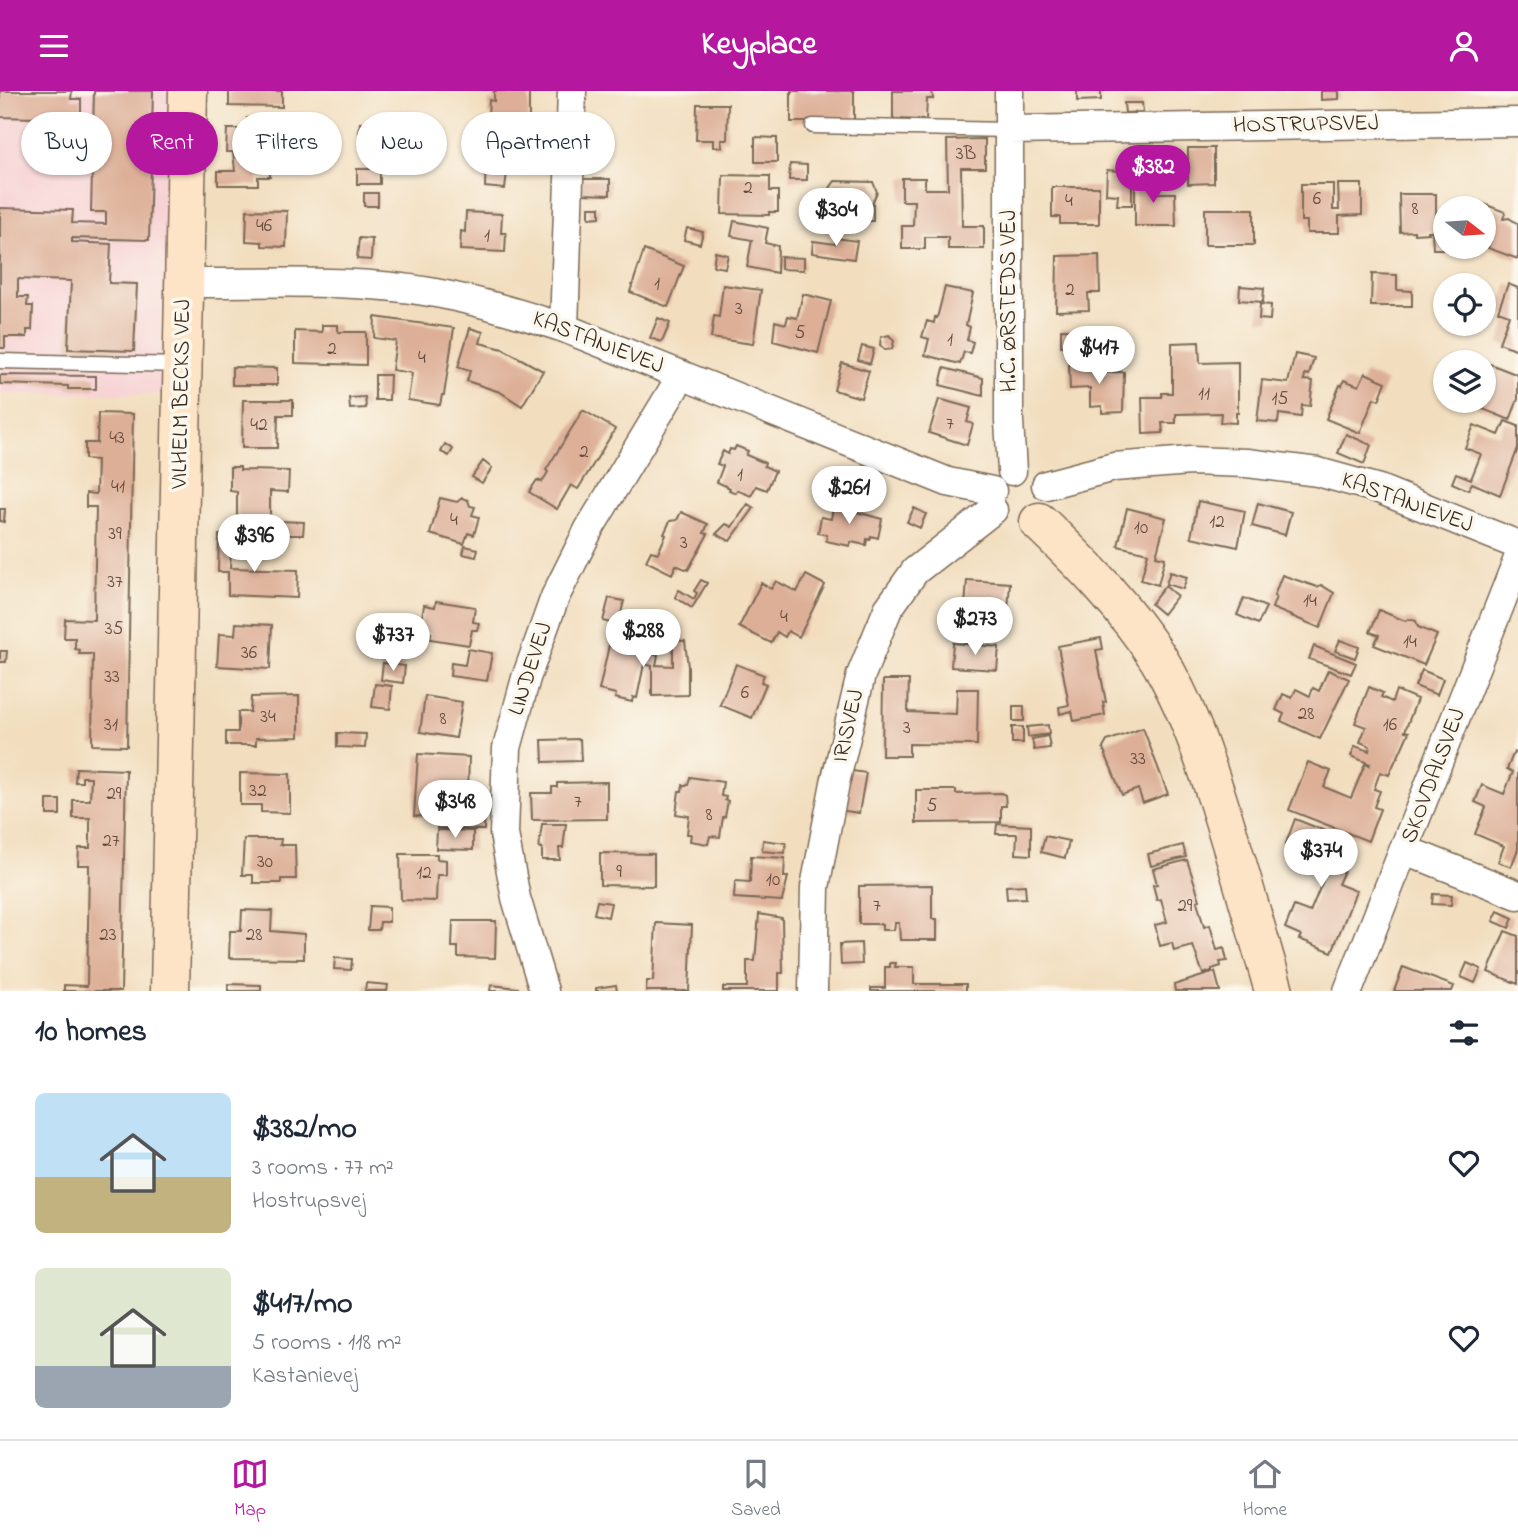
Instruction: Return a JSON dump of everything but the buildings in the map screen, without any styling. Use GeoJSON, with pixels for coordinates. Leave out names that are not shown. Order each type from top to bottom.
{"type":"FeatureCollection","features":[{"type":"Feature","properties":{"kind":"street","name":"VILHELM BECKS VEJ"},"geometry":{"type":"LineString","coordinates":[[170,991],[188,91]]}},
{"type":"Feature","properties":{"kind":"street"},"geometry":{"type":"LineString","coordinates":[[564,328],[572,91]]}},
{"type":"Feature","properties":{"kind":"street","name":"H.C. ØRSTEDS VEJ"},"geometry":{"type":"LineString","coordinates":[[1009,91],[1009,421],[1012,471]]}},
{"type":"Feature","properties":{"kind":"street","name":"HOSTRUPSVEJ"},"geometry":{"type":"LineString","coordinates":[[1009,130],[1518,122]]}},
{"type":"Feature","properties":{"kind":"street","name":"KASTANIEVEJ"},"geometry":{"type":"LineString","coordinates":[[184,283],[354,285],[428,292],[500,306],[564,328],[992,500]]}},
{"type":"Feature","properties":{"kind":"street","name":"LINDEVEJ"},"geometry":{"type":"LineString","coordinates":[[544,991],[516,898],[504,834],[507,748],[526,678],[555,597],[589,529],[682,376]]}},
{"type":"Feature","properties":{"kind":"street","name":"KASTANIEVEJ"},"geometry":{"type":"LineString","coordinates":[[1042,503],[1114,467],[1190,461],[1247,463],[1318,472],[1380,489],[1518,545]]}},
{"type":"Feature","properties":{"kind":"street"},"geometry":{"type":"LineString","coordinates":[[1042,503],[1031,526],[1012,527],[997,517],[992,500],[999,478],[1012,471],[1032,472],[1042,503],[1159,660],[1180,699],[1204,760],[1274,991]]}},
{"type":"Feature","properties":{"kind":"street","name":"IRISVEJ"},"geometry":{"type":"LineString","coordinates":[[813,991],[815,887],[835,783],[861,675],[888,609],[915,571],[992,500]]}},
{"type":"Feature","properties":{"kind":"street","name":"SKOVDALSVEJ"},"geometry":{"type":"LineString","coordinates":[[1348,991],[1518,559]]}},
{"type":"Feature","properties":{"kind":"street"},"geometry":{"type":"LineString","coordinates":[[1405,850],[1518,895]]}},
{"type":"Feature","properties":{"kind":"lane"},"geometry":{"type":"LineString","coordinates":[[813,126],[1009,130]]}},
{"type":"Feature","properties":{"kind":"lane"},"geometry":{"type":"LineString","coordinates":[[0,361],[183,365]]}},
{"type":"Feature","properties":{"kind":"shaded area"},"geometry":{"type":"Polygon","coordinates":[[[0,91],[172,91],[171,112],[126,112],[126,175],[170,175],[164,394],[0,394],[0,91]]]}}]}
